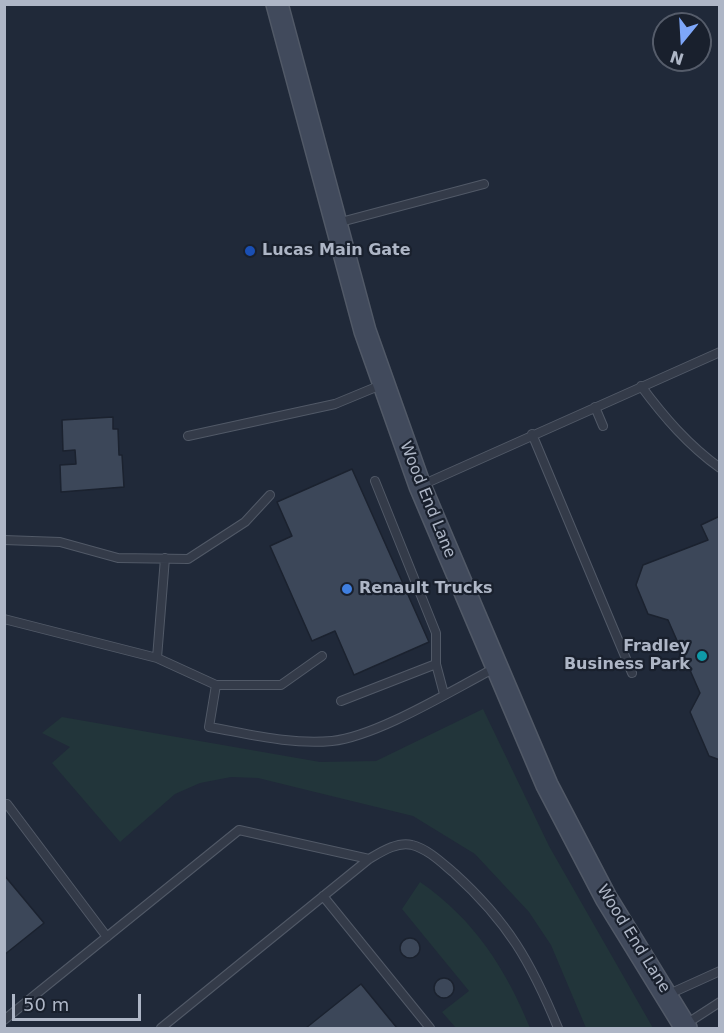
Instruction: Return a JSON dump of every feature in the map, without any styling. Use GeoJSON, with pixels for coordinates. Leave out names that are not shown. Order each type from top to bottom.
{"type":"FeatureCollection","features":[{"type":"Feature","properties":{"kind":"street","name":"Wood End Lane"},"geometry":{"type":"LineString","coordinates":[[278,4],[336,223],[383,385],[420,486],[495,668],[547,785],[578,846],[685,1027]]}},
{"type":"Feature","properties":{"kind":"lane"},"geometry":{"type":"LineString","coordinates":[[336,223],[429,196],[484,184]]}},
{"type":"Feature","properties":{"kind":"lane"},"geometry":{"type":"LineString","coordinates":[[420,486],[532,434],[720,352]]}},
{"type":"Feature","properties":{"kind":"lane"},"geometry":{"type":"LineString","coordinates":[[188,436],[335,404],[383,385]]}},
{"type":"Feature","properties":{"kind":"lane"},"geometry":{"type":"LineString","coordinates":[[641,386],[661,413],[696,451],[720,468]]}},
{"type":"Feature","properties":{"kind":"lane"},"geometry":{"type":"LineString","coordinates":[[595,407],[603,426]]}},
{"type":"Feature","properties":{"kind":"lane"},"geometry":{"type":"LineString","coordinates":[[532,434],[632,673]]}},
{"type":"Feature","properties":{"kind":"lane"},"geometry":{"type":"LineString","coordinates":[[375,481],[436,633],[436,664],[444,694]]}},
{"type":"Feature","properties":{"kind":"lane"},"geometry":{"type":"LineString","coordinates":[[4,540],[60,542],[118,558],[188,559],[245,522],[270,495]]}},
{"type":"Feature","properties":{"kind":"lane"},"geometry":{"type":"LineString","coordinates":[[157,658],[165,558]]}},
{"type":"Feature","properties":{"kind":"lane"},"geometry":{"type":"LineString","coordinates":[[4,619],[157,658],[216,685],[281,685],[322,656]]}},
{"type":"Feature","properties":{"kind":"lane"},"geometry":{"type":"LineString","coordinates":[[341,701],[436,664]]}},
{"type":"Feature","properties":{"kind":"lane"},"geometry":{"type":"LineString","coordinates":[[216,685],[209,727],[306,742],[333,741],[358,735],[495,668]]}},
{"type":"Feature","properties":{"kind":"lane"},"geometry":{"type":"LineString","coordinates":[[7,804],[107,937]]}},
{"type":"Feature","properties":{"kind":"lane"},"geometry":{"type":"LineString","coordinates":[[4,1020],[238,830],[369,859]]}},
{"type":"Feature","properties":{"kind":"lane"},"geometry":{"type":"LineString","coordinates":[[161,1029],[369,859],[387,848],[411,844],[437,858],[462,881],[515,939],[542,988],[558,1029]]}},
{"type":"Feature","properties":{"kind":"lane"},"geometry":{"type":"LineString","coordinates":[[323,896],[430,1029]]}},
{"type":"Feature","properties":{"kind":"lane"},"geometry":{"type":"LineString","coordinates":[[667,994],[720,971]]}},
{"type":"Feature","properties":{"kind":"lane"},"geometry":{"type":"LineString","coordinates":[[685,1027],[720,1002]]}},
{"type":"Feature","properties":{"kind":"green space"},"geometry":{"type":"Polygon","coordinates":[[[483,709],[549,846],[653,1028],[586,1028],[551,945],[529,912],[475,854],[413,816],[258,778],[231,777],[200,783],[175,794],[120,842],[52,763],[70,747],[42,733],[62,717],[320,762],[376,761],[483,709]]]}},
{"type":"Feature","properties":{"kind":"green space"},"geometry":{"type":"Polygon","coordinates":[[[420,882],[457,912],[486,947],[521,1006],[530,1028],[456,1028],[442,1012],[469,991],[402,909],[420,882]]]}},
{"type":"Feature","properties":{"kind":"building"},"geometry":{"type":"Polygon","coordinates":[[[113,417],[113,429],[118,429],[124,487],[61,492],[60,465],[76,464],[75,450],[63,451],[62,420],[113,417]]]}},
{"type":"Feature","properties":{"kind":"building","name":"Renault Trucks"},"geometry":{"type":"Polygon","coordinates":[[[352,469],[429,642],[354,675],[335,631],[312,641],[270,546],[292,536],[277,502],[352,469]]]}},
{"type":"Feature","properties":{"kind":"building","name":"Fradley Business Park"},"geometry":{"type":"Polygon","coordinates":[[[720,516],[720,760],[709,756],[690,712],[700,693],[668,620],[648,614],[636,585],[643,565],[708,540],[701,525],[720,516]]]}},
{"type":"Feature","properties":{"kind":"building"},"geometry":{"type":"Polygon","coordinates":[[[4,875],[44,923],[4,955],[4,875]]]}},
{"type":"Feature","properties":{"kind":"building"},"geometry":{"type":"Polygon","coordinates":[[[410,938],[417,941],[420,948],[417,955],[410,958],[403,955],[400,948],[403,941],[410,938]]]}},
{"type":"Feature","properties":{"kind":"building"},"geometry":{"type":"Polygon","coordinates":[[[444,978],[451,981],[454,988],[451,995],[444,998],[437,995],[434,988],[437,981],[444,978]]]}},
{"type":"Feature","properties":{"kind":"building"},"geometry":{"type":"Polygon","coordinates":[[[361,984],[397,1028],[306,1028],[361,984]]]}},
{"type":"Feature","properties":{"kind":"place","name":"Lucas Main Gate"},"geometry":{"type":"Point","coordinates":[250,251]}},
{"type":"Feature","properties":{"kind":"place","name":"Renault Trucks"},"geometry":{"type":"Point","coordinates":[347,589]}},
{"type":"Feature","properties":{"kind":"place","name":"Fradley Business Park"},"geometry":{"type":"Point","coordinates":[702,656]}}]}
